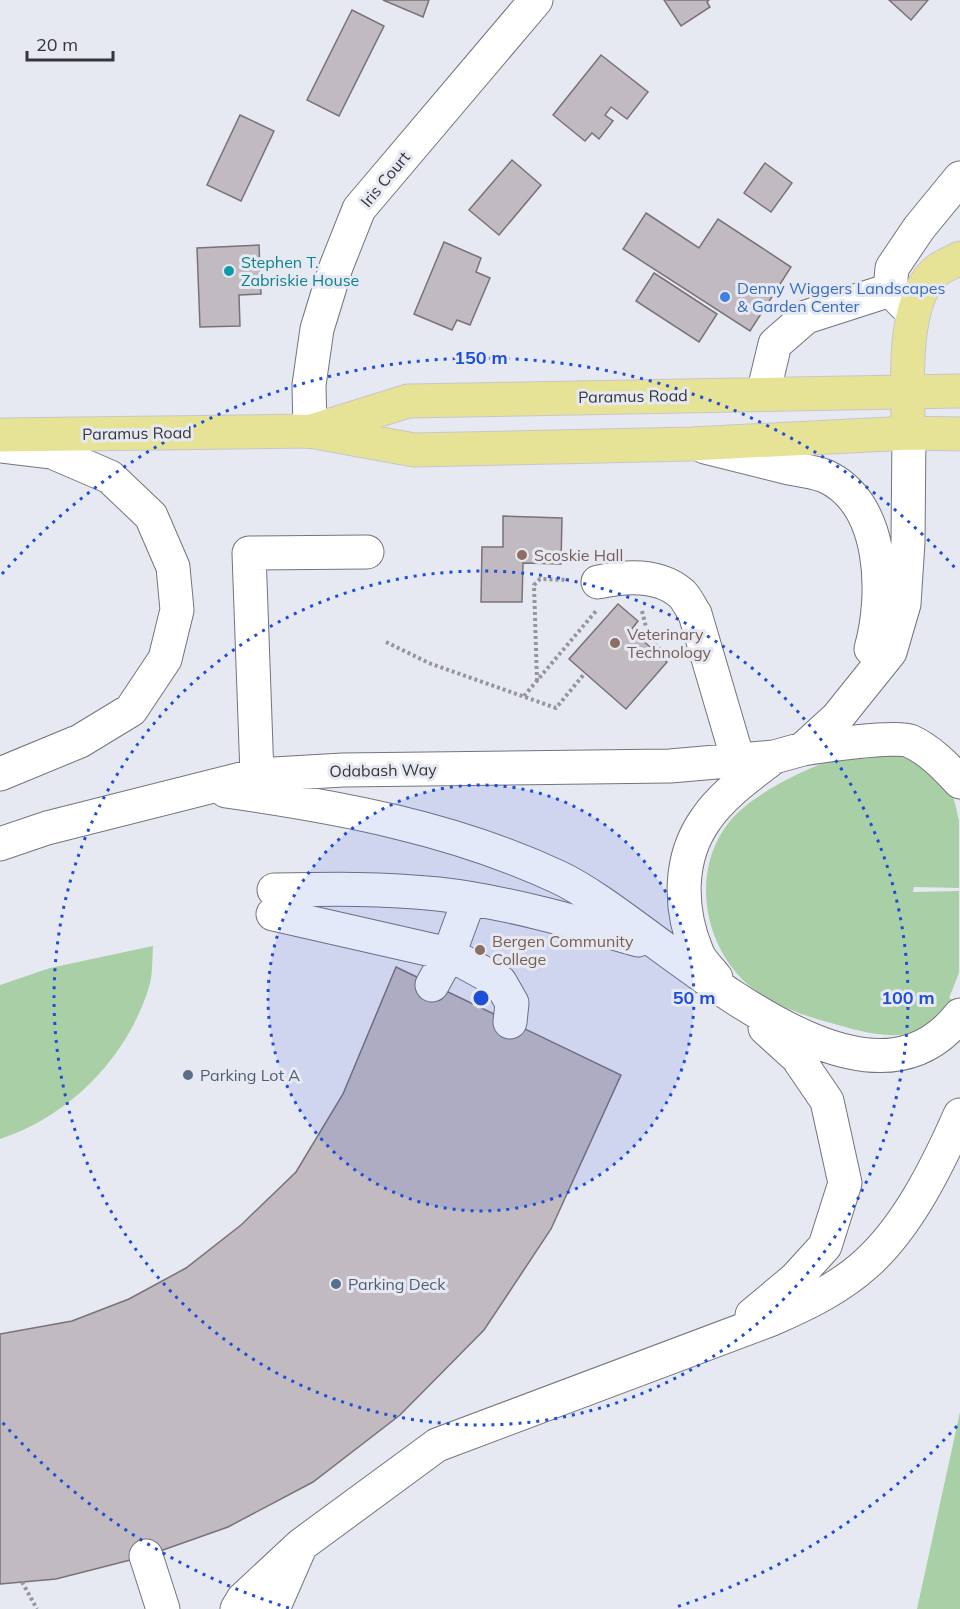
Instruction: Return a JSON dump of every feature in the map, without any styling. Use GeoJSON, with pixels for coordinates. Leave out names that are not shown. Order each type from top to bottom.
{"type":"FeatureCollection","features":[{"type":"Feature","properties":{"kind":"main road"},"geometry":{"type":"LineString","coordinates":[[909,433],[910,328],[921,291],[938,270],[960,258]]}},
{"type":"Feature","properties":{"kind":"main road","name":"Paramus Road"},"geometry":{"type":"LineString","coordinates":[[310,431],[408,401],[763,394],[908,394],[960,391]]}},
{"type":"Feature","properties":{"kind":"main road","name":"Paramus Road"},"geometry":{"type":"LineString","coordinates":[[0,435],[310,431],[414,450],[692,444],[909,433],[960,434]]}},
{"type":"Feature","properties":{"kind":"street","name":"Iris Court"},"geometry":{"type":"LineString","coordinates":[[310,431],[309,385],[316,329],[336,267],[359,209],[536,0]]}},
{"type":"Feature","properties":{"kind":"street"},"geometry":{"type":"LineString","coordinates":[[914,315],[890,290],[892,268],[919,228],[960,178]]}},
{"type":"Feature","properties":{"kind":"street"},"geometry":{"type":"LineString","coordinates":[[763,394],[775,344],[806,317],[890,290]]}},
{"type":"Feature","properties":{"kind":"street"},"geometry":{"type":"LineString","coordinates":[[909,433],[908,542],[904,604],[890,652],[837,718],[789,753],[739,785],[706,819],[686,860],[684,908],[697,954],[731,997],[791,1031],[842,1051],[885,1055],[924,1046],[950,1028],[960,1015]]}},
{"type":"Feature","properties":{"kind":"street"},"geometry":{"type":"LineString","coordinates":[[692,444],[825,476],[846,490],[861,507],[877,551],[880,605],[857,694]]}},
{"type":"Feature","properties":{"kind":"street"},"geometry":{"type":"LineString","coordinates":[[0,446],[52,452],[110,477],[151,516],[173,567],[177,610],[165,659],[132,710],[81,741],[0,774]]}},
{"type":"Feature","properties":{"kind":"street"},"geometry":{"type":"LineString","coordinates":[[257,775],[249,553],[367,552]]}},
{"type":"Feature","properties":{"kind":"street"},"geometry":{"type":"LineString","coordinates":[[591,590],[620,577],[653,579],[681,593],[695,614],[738,760]]}},
{"type":"Feature","properties":{"kind":"street","name":"Odabash Way"},"geometry":{"type":"LineString","coordinates":[[0,844],[47,828],[257,775],[343,770],[670,766],[738,760],[850,742],[908,739],[937,758],[960,782]]}},
{"type":"Feature","properties":{"kind":"street"},"geometry":{"type":"LineString","coordinates":[[200,788],[302,802],[398,821],[495,850],[560,878],[603,903],[731,997],[797,1057],[826,1101],[845,1183],[825,1246],[771,1302],[718,1340]]}},
{"type":"Feature","properties":{"kind":"street"},"geometry":{"type":"LineString","coordinates":[[510,1022],[512,1003],[500,982],[449,954],[274,902],[364,888],[441,894],[581,923],[662,947]]}},
{"type":"Feature","properties":{"kind":"street"},"geometry":{"type":"LineString","coordinates":[[432,985],[449,954],[469,900]]}},
{"type":"Feature","properties":{"kind":"street"},"geometry":{"type":"LineString","coordinates":[[237,1609],[243,1599],[301,1545],[437,1445],[519,1412],[718,1340],[822,1296],[868,1263],[911,1210],[944,1152],[960,1115]]}},
{"type":"Feature","properties":{"kind":"street"},"geometry":{"type":"LineString","coordinates":[[273,1609],[301,1545]]}},
{"type":"Feature","properties":{"kind":"street"},"geometry":{"type":"LineString","coordinates":[[146,1556],[164,1609]]}},
{"type":"Feature","properties":{"kind":"path"},"geometry":{"type":"LineString","coordinates":[[524,696],[537,681],[591,590],[540,579],[534,585],[537,681]]}},
{"type":"Feature","properties":{"kind":"path"},"geometry":{"type":"LineString","coordinates":[[636,605],[644,612],[649,639],[665,654],[662,657]]}},
{"type":"Feature","properties":{"kind":"path"},"geometry":{"type":"LineString","coordinates":[[386,642],[429,663],[556,708],[585,673]]}},
{"type":"Feature","properties":{"kind":"path"},"geometry":{"type":"LineString","coordinates":[[22,1582],[37,1609]]}},
{"type":"Feature","properties":{"kind":"green space"},"geometry":{"type":"Polygon","coordinates":[[[917,752],[951,792],[959,821],[959,888],[914,887],[913,892],[959,891],[959,973],[949,998],[955,1001],[924,1028],[902,1035],[890,1035],[866,1032],[811,1017],[764,997],[738,975],[724,956],[714,934],[708,911],[706,887],[709,864],[717,841],[730,821],[741,810],[789,778],[825,762],[858,753],[917,752]]]}},
{"type":"Feature","properties":{"kind":"green space"},"geometry":{"type":"Polygon","coordinates":[[[153,946],[149,987],[139,1013],[111,1060],[72,1100],[50,1116],[0,1139],[0,985],[50,968],[153,946]]]}},
{"type":"Feature","properties":{"kind":"green space"},"geometry":{"type":"Polygon","coordinates":[[[960,1412],[960,1609],[917,1609],[960,1412]]]}},
{"type":"Feature","properties":{"kind":"building"},"geometry":{"type":"Polygon","coordinates":[[[383,0],[429,0],[423,17],[383,0]]]}},
{"type":"Feature","properties":{"kind":"building"},"geometry":{"type":"Polygon","coordinates":[[[664,0],[709,0],[707,2],[710,7],[681,26],[664,0]]]}},
{"type":"Feature","properties":{"kind":"building"},"geometry":{"type":"Polygon","coordinates":[[[889,0],[928,0],[911,20],[889,0]]]}},
{"type":"Feature","properties":{"kind":"building"},"geometry":{"type":"Polygon","coordinates":[[[352,10],[384,26],[339,116],[307,100],[352,10]]]}},
{"type":"Feature","properties":{"kind":"building"},"geometry":{"type":"Polygon","coordinates":[[[601,55],[648,92],[627,119],[611,107],[605,115],[613,121],[599,139],[592,133],[585,141],[553,115],[601,55]]]}},
{"type":"Feature","properties":{"kind":"building"},"geometry":{"type":"Polygon","coordinates":[[[240,115],[274,131],[241,201],[207,185],[240,115]]]}},
{"type":"Feature","properties":{"kind":"building"},"geometry":{"type":"Polygon","coordinates":[[[512,160],[541,185],[499,235],[469,210],[512,160]]]}},
{"type":"Feature","properties":{"kind":"building"},"geometry":{"type":"Polygon","coordinates":[[[765,163],[792,183],[771,212],[744,193],[765,163]]]}},
{"type":"Feature","properties":{"kind":"building"},"geometry":{"type":"Polygon","coordinates":[[[646,213],[699,248],[718,219],[791,267],[750,331],[623,249],[646,213]]]}},
{"type":"Feature","properties":{"kind":"building"},"geometry":{"type":"Polygon","coordinates":[[[444,242],[481,258],[476,272],[490,278],[470,325],[457,320],[452,330],[414,314],[444,242]]]}},
{"type":"Feature","properties":{"kind":"building","name":"Stephen T. Zabriskie House"},"geometry":{"type":"Polygon","coordinates":[[[259,245],[261,294],[239,295],[240,326],[200,327],[197,248],[259,245]]]}},
{"type":"Feature","properties":{"kind":"building"},"geometry":{"type":"Polygon","coordinates":[[[654,273],[717,314],[699,342],[636,301],[654,273]]]}},
{"type":"Feature","properties":{"kind":"building","name":"Scoskie Hall"},"geometry":{"type":"Polygon","coordinates":[[[503,516],[562,518],[561,564],[523,563],[522,602],[481,602],[482,547],[503,547],[503,516]]]}},
{"type":"Feature","properties":{"kind":"building","name":"Veterinary Technology"},"geometry":{"type":"Polygon","coordinates":[[[618,604],[638,621],[631,630],[667,662],[626,709],[569,659],[618,604]]]}},
{"type":"Feature","properties":{"kind":"building","name":"Parking Deck"},"geometry":{"type":"Polygon","coordinates":[[[396,967],[621,1075],[551,1229],[484,1330],[400,1415],[313,1482],[228,1527],[146,1556],[56,1579],[0,1584],[0,1334],[72,1321],[129,1299],[186,1268],[241,1225],[296,1172],[343,1094],[396,967]]]}},
{"type":"Feature","properties":{"kind":"place","name":"Stephen T. Zabriskie House"},"geometry":{"type":"Point","coordinates":[229,271]}},
{"type":"Feature","properties":{"kind":"place","name":"Denny Wiggers Landscapes & Garden Center"},"geometry":{"type":"Point","coordinates":[725,297]}},
{"type":"Feature","properties":{"kind":"place","name":"Scoskie Hall"},"geometry":{"type":"Point","coordinates":[522,555]}},
{"type":"Feature","properties":{"kind":"place","name":"Veterinary Technology"},"geometry":{"type":"Point","coordinates":[615,643]}},
{"type":"Feature","properties":{"kind":"place","name":"Bergen Community College"},"geometry":{"type":"Point","coordinates":[480,950]}},
{"type":"Feature","properties":{"kind":"place","name":"Parking Lot A"},"geometry":{"type":"Point","coordinates":[188,1075]}},
{"type":"Feature","properties":{"kind":"place","name":"Parking Deck"},"geometry":{"type":"Point","coordinates":[336,1284]}}]}
